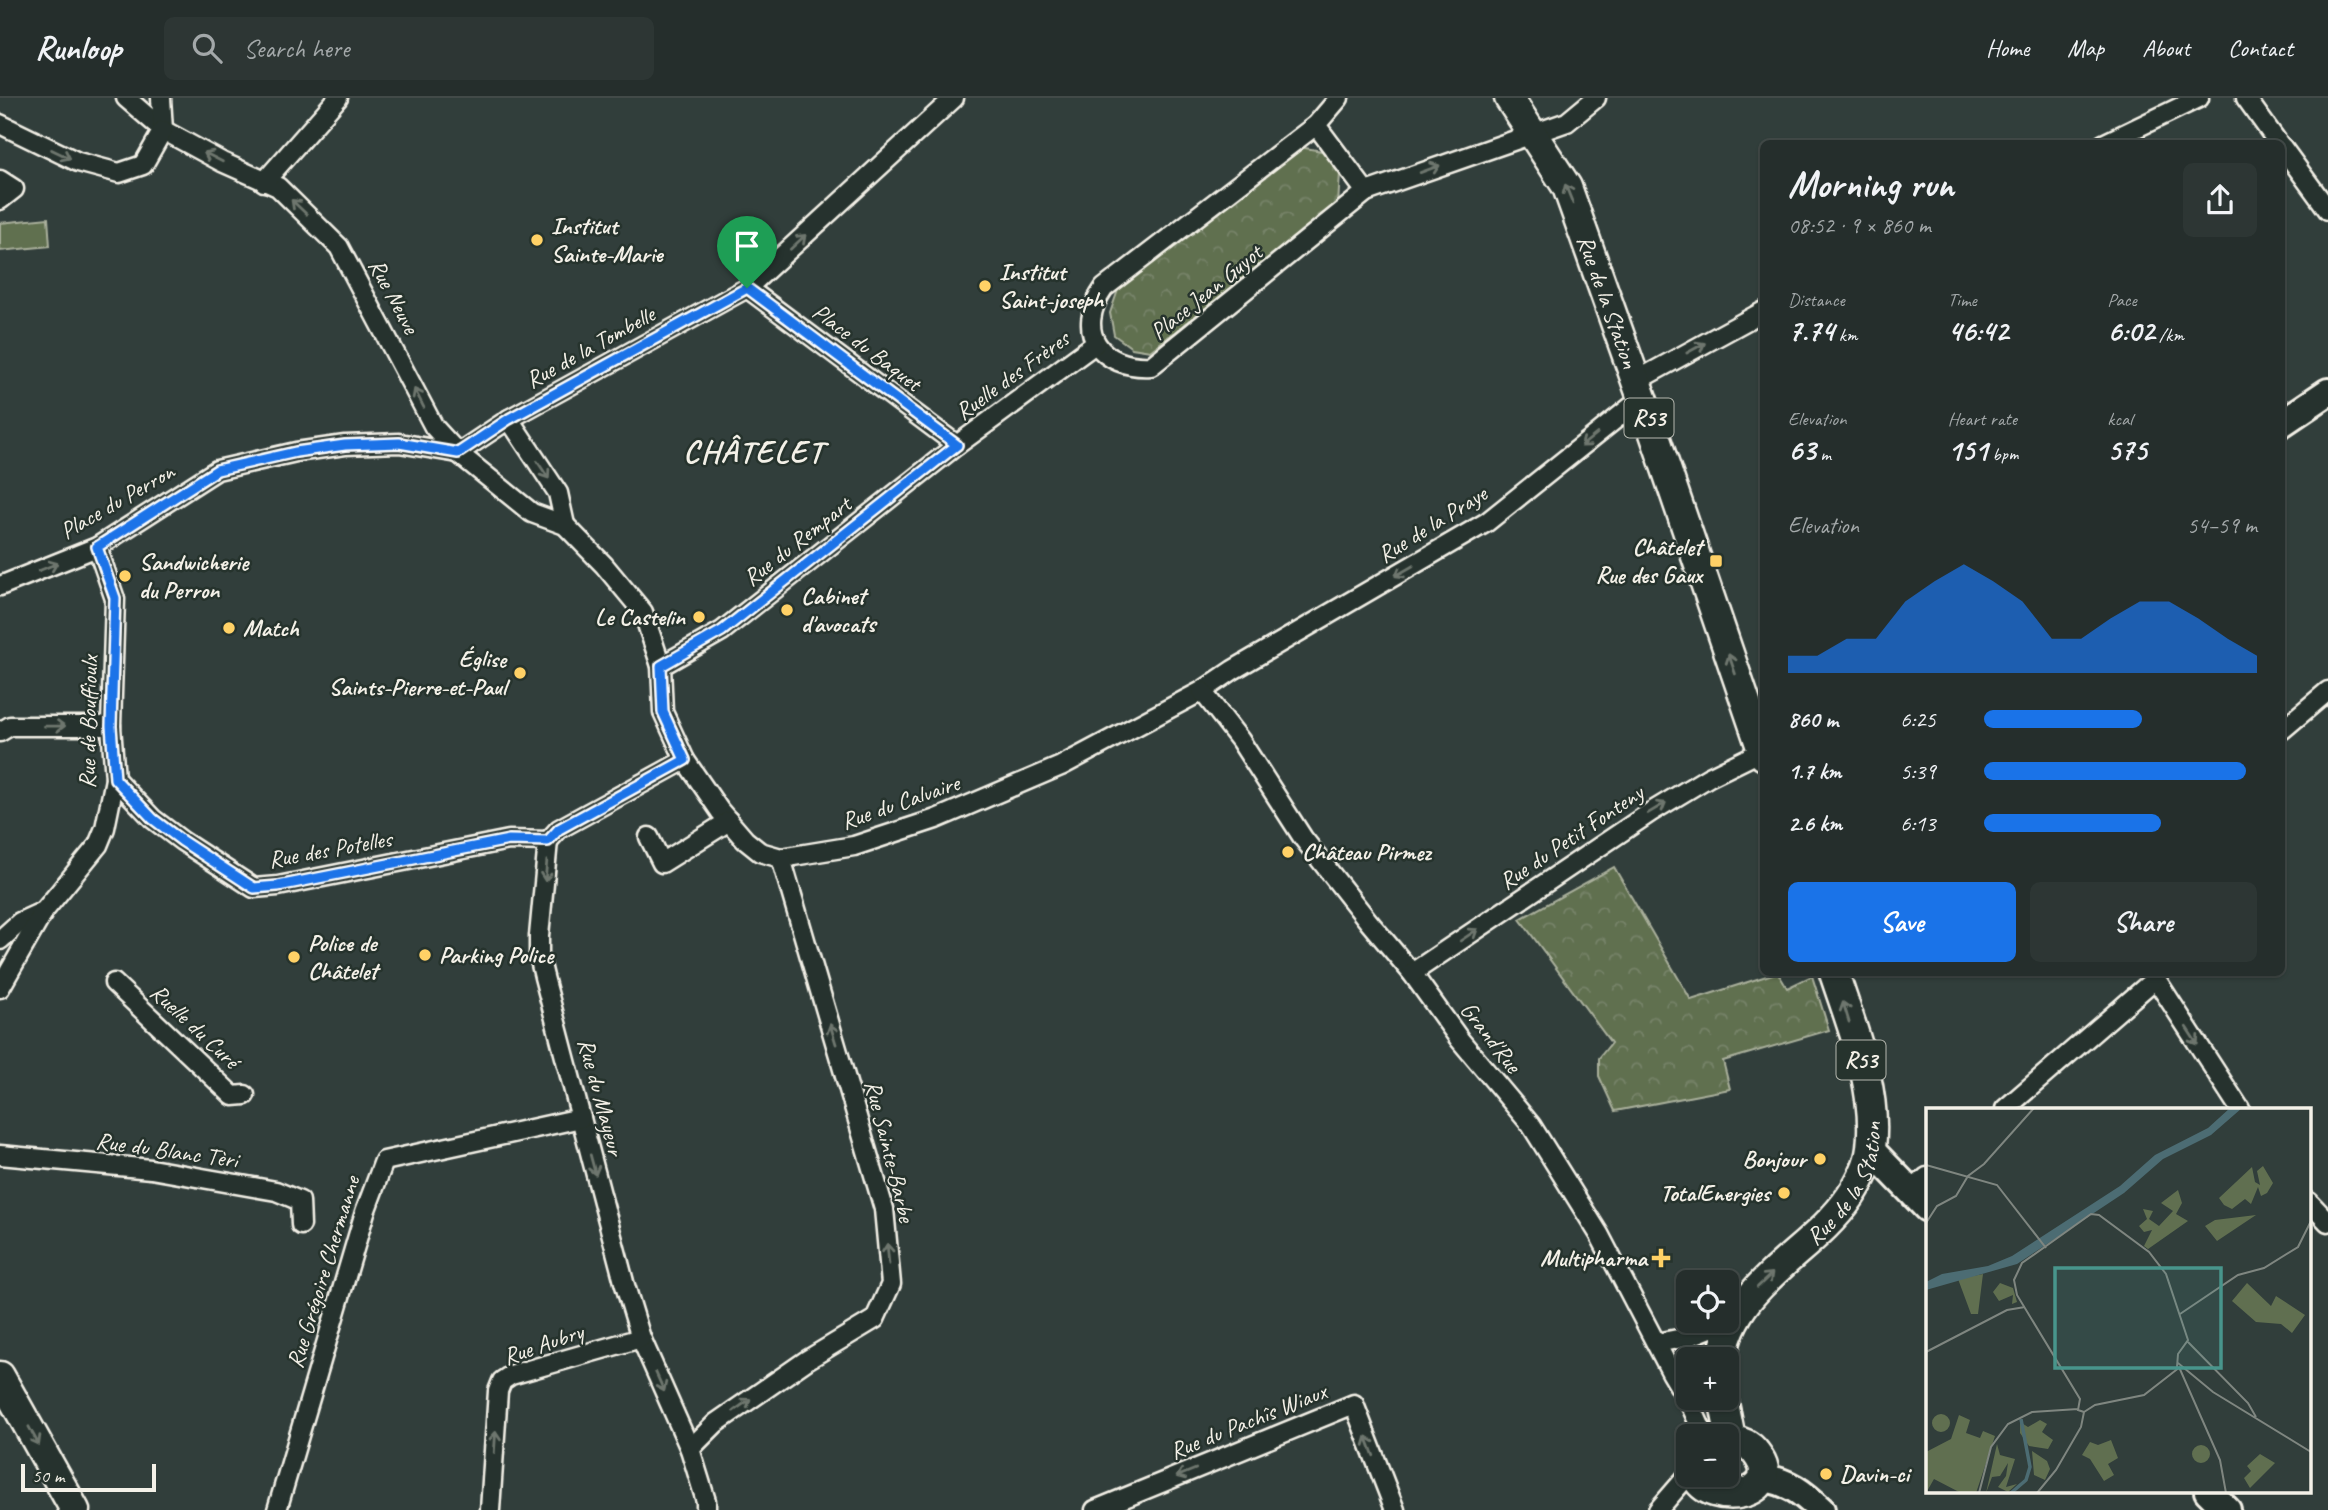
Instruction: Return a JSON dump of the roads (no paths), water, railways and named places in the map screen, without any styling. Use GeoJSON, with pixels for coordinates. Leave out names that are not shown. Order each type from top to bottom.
{"type":"FeatureCollection","features":[{"type":"Feature","properties":{"kind":"main road","name":"Rue de la Station"},"geometry":{"type":"LineString","coordinates":[[1508,98],[1567,187],[1639,389],[1760,754]]}},
{"type":"Feature","properties":{"kind":"main road"},"geometry":{"type":"LineString","coordinates":[[2285,422],[2328,392]]}},
{"type":"Feature","properties":{"kind":"main road","name":"Rue de la Station"},"geometry":{"type":"LineString","coordinates":[[1739,1312],[1766,1279],[1805,1247],[1836,1216],[1861,1180],[1871,1150],[1872,1120],[1867,1080],[1835,976]]}},
{"type":"Feature","properties":{"kind":"main road"},"geometry":{"type":"LineString","coordinates":[[1871,1150],[1922,1192]]}},
{"type":"Feature","properties":{"kind":"main road"},"geometry":{"type":"LineString","coordinates":[[0,1376],[75,1510]]}},
{"type":"Feature","properties":{"kind":"main road"},"geometry":{"type":"LineString","coordinates":[[1697,1487],[1700,1507],[1741,1508],[1754,1498],[1764,1478],[1763,1466],[1752,1447],[1739,1441]]}},
{"type":"Feature","properties":{"kind":"main road"},"geometry":{"type":"LineString","coordinates":[[1764,1478],[1778,1479],[1791,1485],[1821,1510]]}},
{"type":"Feature","properties":{"kind":"main road"},"geometry":{"type":"LineString","coordinates":[[2209,1492],[2227,1510]]}},
{"type":"Feature","properties":{"kind":"street","name":"Rue Neuve"},"geometry":{"type":"LineString","coordinates":[[127,98],[163,130],[278,187],[340,247],[434,428],[458,453],[532,513],[565,525]]}},
{"type":"Feature","properties":{"kind":"street"},"geometry":{"type":"LineString","coordinates":[[0,124],[78,162],[119,173],[143,165],[163,130],[162,98]]}},
{"type":"Feature","properties":{"kind":"street"},"geometry":{"type":"LineString","coordinates":[[264,182],[338,98]]}},
{"type":"Feature","properties":{"kind":"street","name":"Rue de la Tombelle"},"geometry":{"type":"LineString","coordinates":[[458,453],[509,419],[747,288],[954,98]]}},
{"type":"Feature","properties":{"kind":"street"},"geometry":{"type":"LineString","coordinates":[[1095,344],[1091,314],[1104,288],[1316,125],[1339,98]]}},
{"type":"Feature","properties":{"kind":"street"},"geometry":{"type":"LineString","coordinates":[[1316,125],[1366,192],[1567,122],[1596,98]]}},
{"type":"Feature","properties":{"kind":"street"},"geometry":{"type":"LineString","coordinates":[[2111,140],[2199,98]]}},
{"type":"Feature","properties":{"kind":"street"},"geometry":{"type":"LineString","coordinates":[[2246,98],[2277,140]]}},
{"type":"Feature","properties":{"kind":"street"},"geometry":{"type":"LineString","coordinates":[[2285,151],[2328,210]]}},
{"type":"Feature","properties":{"kind":"street"},"geometry":{"type":"LineString","coordinates":[[0,180],[14,188],[0,200]]}},
{"type":"Feature","properties":{"kind":"street","name":"Place Jean Guyot"},"geometry":{"type":"LineString","coordinates":[[1095,344],[1113,361],[1136,367],[1151,366],[1366,192]]}},
{"type":"Feature","properties":{"kind":"street","name":"Place du Baquet"},"geometry":{"type":"LineString","coordinates":[[747,288],[957,445]]}},
{"type":"Feature","properties":{"kind":"street","name":"Rue de la Praye"},"geometry":{"type":"LineString","coordinates":[[1202,691],[1233,670],[1487,522],[1639,389],[1760,314]]}},
{"type":"Feature","properties":{"kind":"street","name":"Ruelle des Frères"},"geometry":{"type":"LineString","coordinates":[[957,445],[1095,344]]}},
{"type":"Feature","properties":{"kind":"street"},"geometry":{"type":"LineString","coordinates":[[509,419],[558,493],[565,525],[604,565],[643,612],[661,666],[663,712],[685,760],[745,841],[760,852],[781,858]]}},
{"type":"Feature","properties":{"kind":"street","name":"Place du Perron"},"geometry":{"type":"LineString","coordinates":[[0,586],[97,547],[217,470],[296,452],[345,445],[399,443],[458,453]]}},
{"type":"Feature","properties":{"kind":"street","name":"Rue du Rempart"},"geometry":{"type":"LineString","coordinates":[[661,666],[722,631],[957,445]]}},
{"type":"Feature","properties":{"kind":"street","name":"Rue de Bouffioulx"},"geometry":{"type":"LineString","coordinates":[[0,940],[20,922],[44,911],[98,845],[105,828],[115,779],[111,726],[115,598],[97,547]]}},
{"type":"Feature","properties":{"kind":"street","name":"Rue du Calvaire"},"geometry":{"type":"LineString","coordinates":[[781,858],[854,846],[936,819],[1061,766],[1202,691]]}},
{"type":"Feature","properties":{"kind":"street","name":"Grand'Rue"},"geometry":{"type":"LineString","coordinates":[[1202,691],[1240,740],[1304,838],[1412,973],[1460,1040],[1531,1125],[1599,1234],[1691,1406],[1707,1424]]}},
{"type":"Feature","properties":{"kind":"street"},"geometry":{"type":"LineString","coordinates":[[2285,727],[2328,691]]}},
{"type":"Feature","properties":{"kind":"street"},"geometry":{"type":"LineString","coordinates":[[0,732],[10,726],[111,726]]}},
{"type":"Feature","properties":{"kind":"street","name":"Rue du Petit Fonteny"},"geometry":{"type":"LineString","coordinates":[[1412,973],[1651,811],[1709,777],[1760,754]]}},
{"type":"Feature","properties":{"kind":"street"},"geometry":{"type":"LineString","coordinates":[[548,841],[559,829],[685,760]]}},
{"type":"Feature","properties":{"kind":"street","name":"Rue des Potelles"},"geometry":{"type":"LineString","coordinates":[[115,779],[153,819],[254,888],[278,886],[509,840],[548,841]]}},
{"type":"Feature","properties":{"kind":"street"},"geometry":{"type":"LineString","coordinates":[[649,837],[662,863],[729,821]]}},
{"type":"Feature","properties":{"kind":"street","name":"Rue du Mayeur"},"geometry":{"type":"LineString","coordinates":[[548,841],[539,956],[624,1282],[641,1338],[690,1449],[706,1501],[706,1510]]}},
{"type":"Feature","properties":{"kind":"street","name":"Rue Sainte-Barbe"},"geometry":{"type":"LineString","coordinates":[[690,1449],[728,1415],[807,1360],[875,1319],[891,1284],[884,1209],[781,858]]}},
{"type":"Feature","properties":{"kind":"street"},"geometry":{"type":"LineString","coordinates":[[0,988],[44,911]]}},
{"type":"Feature","properties":{"kind":"street"},"geometry":{"type":"LineString","coordinates":[[2006,1108],[2153,976],[2239,1108]]}},
{"type":"Feature","properties":{"kind":"street","name":"Ruelle du Curé"},"geometry":{"type":"LineString","coordinates":[[114,984],[233,1096],[245,1094]]}},
{"type":"Feature","properties":{"kind":"street","name":"Rue Grégoire Chermanne"},"geometry":{"type":"LineString","coordinates":[[277,1510],[365,1212],[384,1161],[581,1118]]}},
{"type":"Feature","properties":{"kind":"street","name":"Rue du Blanc Tèri"},"geometry":{"type":"LineString","coordinates":[[0,1155],[151,1169],[276,1191],[300,1201],[302,1225]]}},
{"type":"Feature","properties":{"kind":"street"},"geometry":{"type":"LineString","coordinates":[[2310,1203],[2328,1222]]}},
{"type":"Feature","properties":{"kind":"street"},"geometry":{"type":"LineString","coordinates":[[1657,1343],[1698,1333]]}},
{"type":"Feature","properties":{"kind":"street","name":"Rue Aubry"},"geometry":{"type":"LineString","coordinates":[[490,1510],[498,1391],[502,1381],[511,1375],[641,1338]]}},
{"type":"Feature","properties":{"kind":"street","name":"Rue du Pachîs Wiaux"},"geometry":{"type":"LineString","coordinates":[[1095,1510],[1354,1404],[1395,1510]]}},
{"type":"Feature","properties":{"kind":"street"},"geometry":{"type":"LineString","coordinates":[[1658,1510],[1678,1487]]}},
{"type":"Feature","properties":{"kind":"place","name":"Institut Sainte-Marie"},"geometry":{"type":"Point","coordinates":[537,240]}},
{"type":"Feature","properties":{"kind":"place","name":"Institut Saint-joseph"},"geometry":{"type":"Point","coordinates":[985,286]}},
{"type":"Feature","properties":{"kind":"place","name":"Châtelet Rue des Gaux"},"geometry":{"type":"Point","coordinates":[1716,561]}},
{"type":"Feature","properties":{"kind":"place","name":"Sandwicherie du Perron"},"geometry":{"type":"Point","coordinates":[125,576]}},
{"type":"Feature","properties":{"kind":"place","name":"Cabinet d'avocats"},"geometry":{"type":"Point","coordinates":[787,610]}},
{"type":"Feature","properties":{"kind":"place","name":"Le Castelin"},"geometry":{"type":"Point","coordinates":[699,617]}},
{"type":"Feature","properties":{"kind":"place","name":"Match"},"geometry":{"type":"Point","coordinates":[229,628]}},
{"type":"Feature","properties":{"kind":"place","name":"Église Saints-Pierre-et-Paul"},"geometry":{"type":"Point","coordinates":[520,673]}},
{"type":"Feature","properties":{"kind":"place","name":"Château Pirmez"},"geometry":{"type":"Point","coordinates":[1288,852]}},
{"type":"Feature","properties":{"kind":"place","name":"Parking Police"},"geometry":{"type":"Point","coordinates":[425,955]}},
{"type":"Feature","properties":{"kind":"place","name":"Police de Châtelet"},"geometry":{"type":"Point","coordinates":[294,957]}},
{"type":"Feature","properties":{"kind":"place","name":"Bonjour"},"geometry":{"type":"Point","coordinates":[1820,1159]}},
{"type":"Feature","properties":{"kind":"place","name":"TotalEnergies"},"geometry":{"type":"Point","coordinates":[1784,1193]}},
{"type":"Feature","properties":{"kind":"place","name":"Multipharma"},"geometry":{"type":"Point","coordinates":[1661,1258]}},
{"type":"Feature","properties":{"kind":"place","name":"Davin-ci"},"geometry":{"type":"Point","coordinates":[1826,1474]}},
{"type":"Feature","properties":{"kind":"district","name":"CHÂTELET"},"geometry":{"type":"Point","coordinates":[754,451]}}]}
